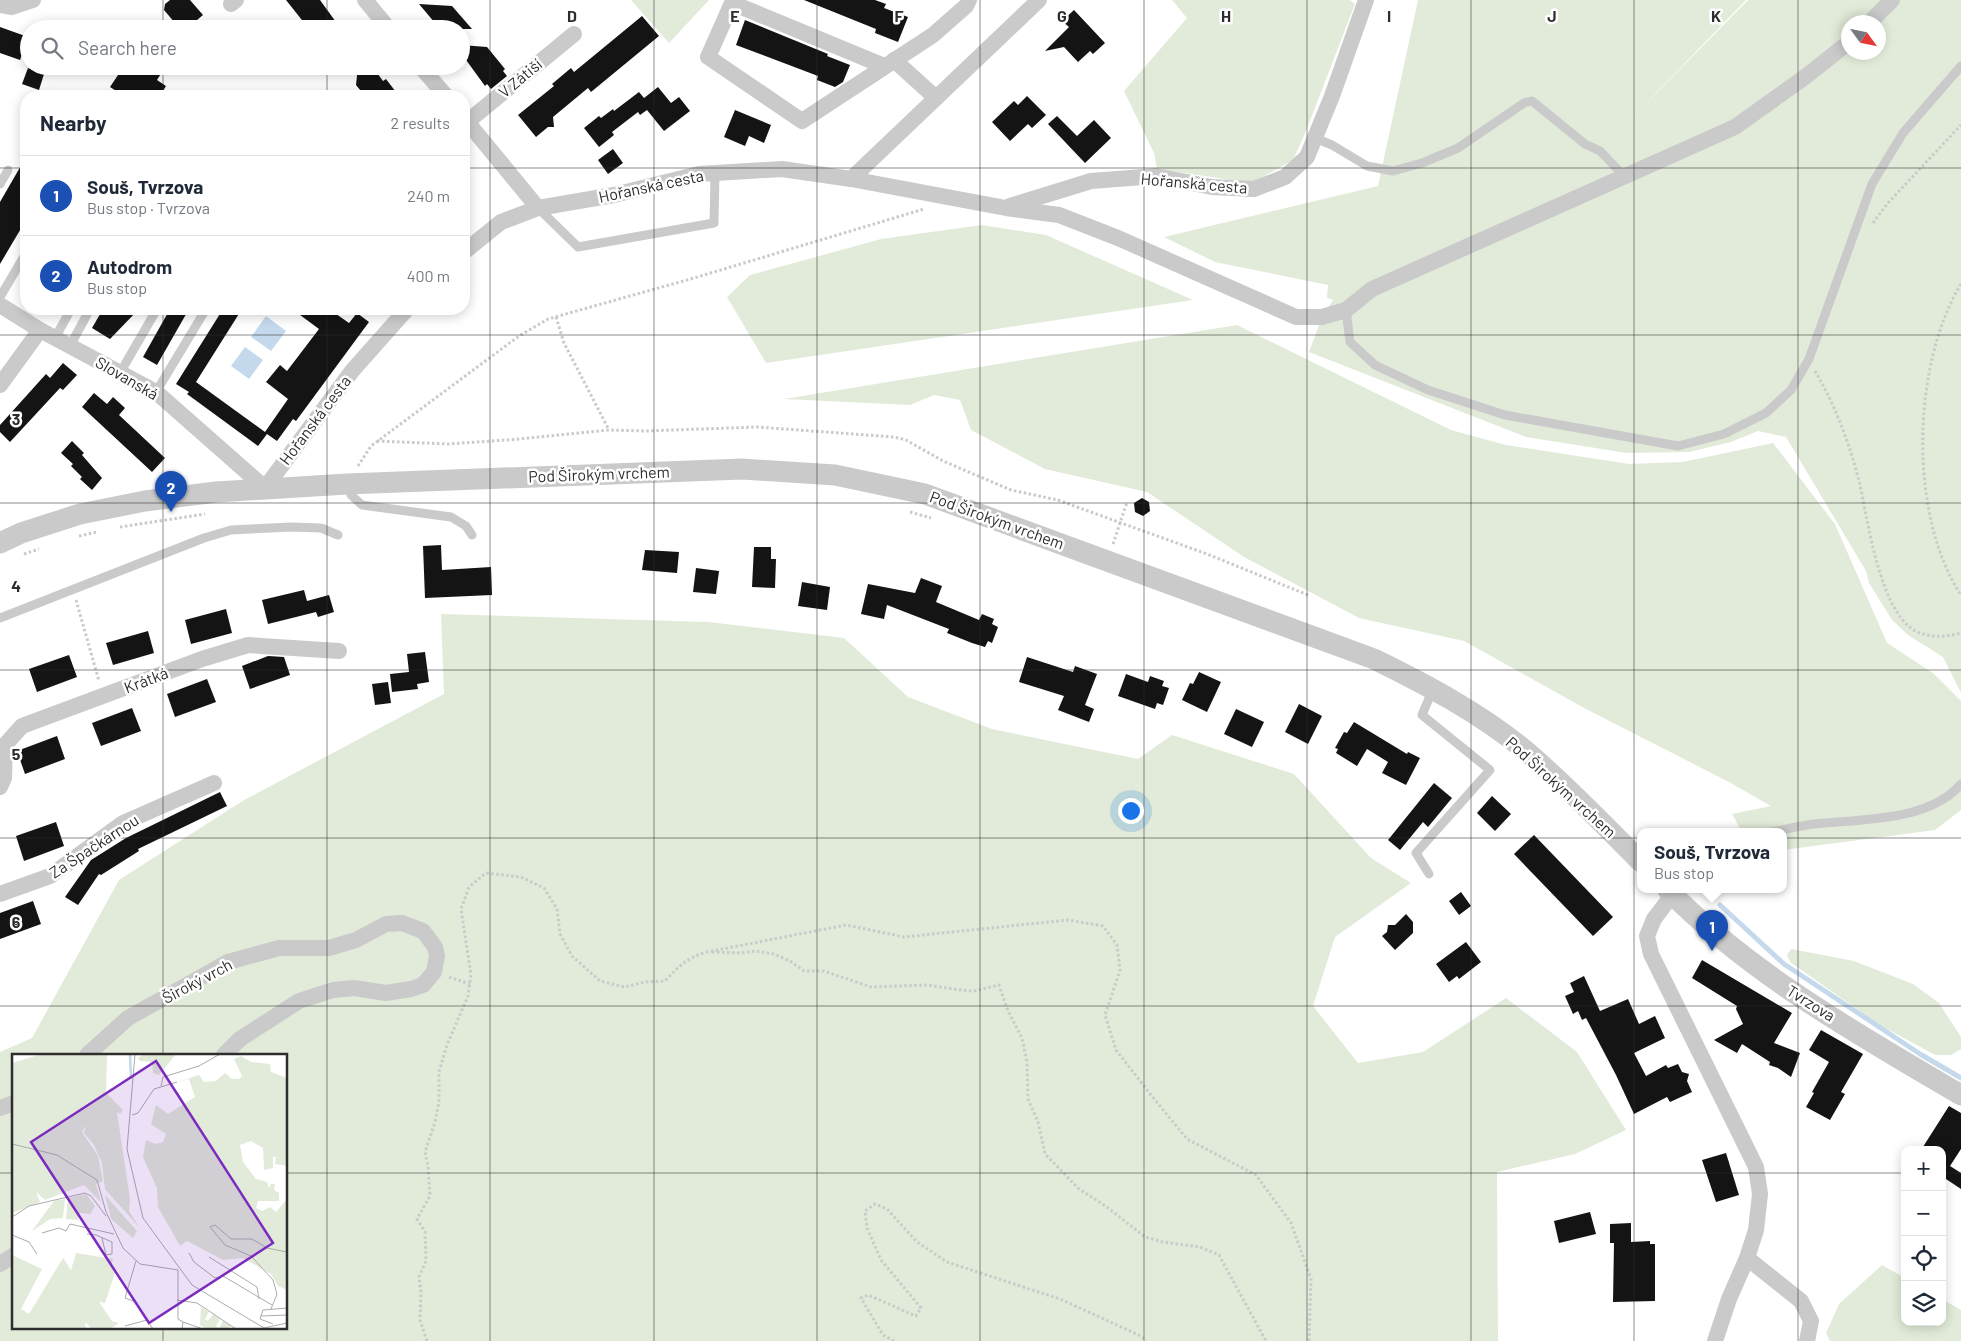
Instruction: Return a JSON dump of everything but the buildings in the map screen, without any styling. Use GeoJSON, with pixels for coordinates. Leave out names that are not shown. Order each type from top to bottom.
{"type":"FeatureCollection","features":[{"type":"Feature","properties":{"kind":"street"},"geometry":{"type":"LineString","coordinates":[[0,5],[12,7],[33,0]]}},
{"type":"Feature","properties":{"kind":"street"},"geometry":{"type":"LineString","coordinates":[[365,0],[382,20]]}},
{"type":"Feature","properties":{"kind":"street"},"geometry":{"type":"LineString","coordinates":[[936,98],[889,63],[732,3],[708,57],[802,121],[889,63],[933,35],[966,6],[969,0]]}},
{"type":"Feature","properties":{"kind":"street"},"geometry":{"type":"LineString","coordinates":[[851,178],[1039,0]]}},
{"type":"Feature","properties":{"kind":"street","name":"Hořanská cesta"},"geometry":{"type":"LineString","coordinates":[[470,247],[501,222],[538,208],[614,195],[699,174],[782,170],[851,178],[1006,208],[1091,181],[1156,176],[1212,187],[1254,189],[1286,177],[1307,157],[1332,96],[1366,0]]}},
{"type":"Feature","properties":{"kind":"street"},"geometry":{"type":"LineString","coordinates":[[1877,15],[1892,0]]}},
{"type":"Feature","properties":{"kind":"street","name":"V Zátiší"},"geometry":{"type":"LineString","coordinates":[[470,117],[574,34]]}},
{"type":"Feature","properties":{"kind":"street"},"geometry":{"type":"LineString","coordinates":[[1006,208],[1059,215],[1118,238],[1296,317],[1322,317],[1346,310],[1372,289],[1734,127],[1805,78],[1841,49]]}},
{"type":"Feature","properties":{"kind":"street"},"geometry":{"type":"LineString","coordinates":[[428,75],[441,90]]}},
{"type":"Feature","properties":{"kind":"street","name":"V Zátiší"},"geometry":{"type":"LineString","coordinates":[[470,125],[538,208]]}},
{"type":"Feature","properties":{"kind":"street","name":"Slovanská"},"geometry":{"type":"LineString","coordinates":[[0,305],[40,330],[156,392],[265,488]]}},
{"type":"Feature","properties":{"kind":"street","name":"Hořanská cesta"},"geometry":{"type":"LineString","coordinates":[[265,488],[352,371],[402,315]]}},
{"type":"Feature","properties":{"kind":"street"},"geometry":{"type":"LineString","coordinates":[[0,385],[40,330]]}},
{"type":"Feature","properties":{"kind":"street","name":"Pod Širokým vrchem"},"geometry":{"type":"LineString","coordinates":[[0,543],[21,533],[110,507],[177,496],[265,488],[742,468],[835,475],[925,494],[1374,659],[1433,688],[1476,715],[1525,750],[1573,794],[1637,858]]}},
{"type":"Feature","properties":{"kind":"street","name":"Krátká"},"geometry":{"type":"LineString","coordinates":[[0,786],[4,778],[5,745],[22,726],[202,659],[248,644],[339,650]]}},
{"type":"Feature","properties":{"kind":"street","name":"Za Špačkárnou"},"geometry":{"type":"LineString","coordinates":[[0,894],[50,876],[123,823],[214,783]]}},
{"type":"Feature","properties":{"kind":"street"},"geometry":{"type":"LineString","coordinates":[[1672,893],[1654,919],[1647,936],[1651,954],[1756,1167],[1760,1194],[1756,1230],[1747,1258],[1729,1299],[1716,1341]]}},
{"type":"Feature","properties":{"kind":"street","name":"Tvrzova"},"geometry":{"type":"LineString","coordinates":[[1675,893],[1721,937],[1783,985],[1961,1096]]}},
{"type":"Feature","properties":{"kind":"street","name":"Široký vrch"},"geometry":{"type":"LineString","coordinates":[[88,1054],[128,1018],[228,962],[278,948],[329,948],[356,940],[386,924],[402,923],[423,931],[436,947],[437,956],[434,972]]}},
{"type":"Feature","properties":{"kind":"street"},"geometry":{"type":"LineString","coordinates":[[225,1054],[240,1039],[299,1002],[333,990],[354,988],[386,993],[411,990],[423,985],[434,972]]}},
{"type":"Feature","properties":{"kind":"street"},"geometry":{"type":"LineString","coordinates":[[0,1108],[12,1104]]}},
{"type":"Feature","properties":{"kind":"street"},"geometry":{"type":"LineString","coordinates":[[0,1264],[12,1256]]}},
{"type":"Feature","properties":{"kind":"street"},"geometry":{"type":"LineString","coordinates":[[1747,1258],[1801,1301],[1811,1321],[1807,1341]]}},
{"type":"Feature","properties":{"kind":"lane"},"geometry":{"type":"LineString","coordinates":[[1346,310],[1350,342],[1375,365],[1428,390],[1505,415],[1678,446],[1724,434],[1766,413],[1790,390],[1809,360],[1872,184],[1903,133],[1961,66]]}},
{"type":"Feature","properties":{"kind":"lane"},"geometry":{"type":"LineString","coordinates":[[1315,138],[1332,145],[1367,166],[1393,171],[1422,163],[1458,148],[1524,103],[1532,101],[1585,144],[1600,151],[1624,176]]}},
{"type":"Feature","properties":{"kind":"lane"},"geometry":{"type":"LineString","coordinates":[[0,184],[8,170]]}},
{"type":"Feature","properties":{"kind":"lane"},"geometry":{"type":"LineString","coordinates":[[538,208],[578,247],[714,222],[715,173]]}},
{"type":"Feature","properties":{"kind":"lane"},"geometry":{"type":"LineString","coordinates":[[0,297],[20,263]]}},
{"type":"Feature","properties":{"kind":"lane"},"geometry":{"type":"LineString","coordinates":[[55,338],[67,315]]}},
{"type":"Feature","properties":{"kind":"lane"},"geometry":{"type":"LineString","coordinates":[[70,346],[87,315]]}},
{"type":"Feature","properties":{"kind":"lane"},"geometry":{"type":"LineString","coordinates":[[120,373],[153,315]]}},
{"type":"Feature","properties":{"kind":"lane"},"geometry":{"type":"LineString","coordinates":[[156,392],[202,315]]}},
{"type":"Feature","properties":{"kind":"lane"},"geometry":{"type":"LineString","coordinates":[[346,484],[351,495],[362,505],[451,517],[466,526],[472,535]]}},
{"type":"Feature","properties":{"kind":"lane"},"geometry":{"type":"LineString","coordinates":[[0,618],[204,538],[231,530],[291,527],[321,528],[338,535]]}},
{"type":"Feature","properties":{"kind":"lane"},"geometry":{"type":"LineString","coordinates":[[1429,874],[1416,853],[1490,770],[1422,715],[1433,688]]}},
{"type":"Feature","properties":{"kind":"lane"},"geometry":{"type":"LineString","coordinates":[[1787,829],[1811,824],[1884,817],[1914,811],[1933,806],[1947,797],[1961,784]]}},
{"type":"Feature","properties":{"kind":"path"},"geometry":{"type":"LineString","coordinates":[[1852,237],[1866,231],[1886,204],[1961,125]]}},
{"type":"Feature","properties":{"kind":"path"},"geometry":{"type":"LineString","coordinates":[[346,484],[371,446],[377,441],[519,336],[548,319],[931,207]]}},
{"type":"Feature","properties":{"kind":"path"},"geometry":{"type":"LineString","coordinates":[[1961,284],[1951,299],[1931,359],[1924,415],[1923,470],[1933,528],[1946,571],[1961,595]]}},
{"type":"Feature","properties":{"kind":"path"},"geometry":{"type":"LineString","coordinates":[[556,317],[564,343],[609,430]]}},
{"type":"Feature","properties":{"kind":"path"},"geometry":{"type":"LineString","coordinates":[[1809,360],[1827,391],[1844,431],[1859,480],[1880,575],[1896,610],[1909,626],[1922,634],[1951,636],[1961,633]]}},
{"type":"Feature","properties":{"kind":"path"},"geometry":{"type":"LineString","coordinates":[[377,441],[448,444],[609,430],[646,431],[757,427],[894,437],[906,440],[943,460],[1011,490],[1058,500],[1207,554],[1308,595]]}},
{"type":"Feature","properties":{"kind":"path"},"geometry":{"type":"LineString","coordinates":[[1108,561],[1128,502]]}},
{"type":"Feature","properties":{"kind":"path"},"geometry":{"type":"LineString","coordinates":[[904,510],[932,518]]}},
{"type":"Feature","properties":{"kind":"path"},"geometry":{"type":"LineString","coordinates":[[112,528],[210,513]]}},
{"type":"Feature","properties":{"kind":"path"},"geometry":{"type":"LineString","coordinates":[[76,537],[103,530]]}},
{"type":"Feature","properties":{"kind":"path"},"geometry":{"type":"LineString","coordinates":[[17,557],[42,548]]}},
{"type":"Feature","properties":{"kind":"path"},"geometry":{"type":"LineString","coordinates":[[73,590],[104,696]]}},
{"type":"Feature","properties":{"kind":"path"},"geometry":{"type":"LineString","coordinates":[[427,1341],[420,1320],[421,1292],[419,1277],[426,1261],[424,1232],[417,1219],[430,1196],[425,1152],[435,1122],[439,1102],[439,1072],[447,1045],[468,996],[470,984],[471,975],[461,910],[469,887],[486,873],[521,878],[544,888],[557,909],[560,934],[572,956],[600,981],[624,987],[645,982],[665,981],[678,966],[693,955],[846,924],[904,937],[1068,920],[1103,926],[1117,945],[1120,970],[1105,1015],[1116,1050],[1187,1139],[1256,1175],[1291,1224],[1311,1279],[1309,1341]]}},
{"type":"Feature","properties":{"kind":"path"},"geometry":{"type":"LineString","coordinates":[[707,952],[740,954],[756,951],[774,954],[790,961],[804,971],[824,971],[871,988],[927,984],[974,991],[1000,985],[1008,1012],[1022,1038],[1027,1062],[1028,1099],[1038,1122],[1045,1154],[1079,1189],[1107,1207],[1145,1237],[1163,1242],[1200,1247],[1219,1255],[1266,1341]]}},
{"type":"Feature","properties":{"kind":"path"},"geometry":{"type":"LineString","coordinates":[[434,972],[470,984]]}},
{"type":"Feature","properties":{"kind":"path"},"geometry":{"type":"LineString","coordinates":[[894,1341],[883,1335],[861,1298],[868,1295],[916,1316],[921,1308],[882,1260],[866,1228],[865,1210],[875,1204],[887,1209],[917,1242],[947,1262],[1060,1299],[1142,1336],[1146,1341]]}},
{"type":"Feature","properties":{"kind":"green space"},"geometry":{"type":"Polygon","coordinates":[[[631,0],[709,0],[669,43],[631,0]]]}},
{"type":"Feature","properties":{"kind":"green space"},"geometry":{"type":"Polygon","coordinates":[[[1172,0],[1350,0],[1355,4],[1293,160],[1252,183],[1157,169],[1154,153],[1124,91],[1187,18],[1172,0]]]}},
{"type":"Feature","properties":{"kind":"green space"},"geometry":{"type":"Polygon","coordinates":[[[1418,0],[1746,0],[1631,119],[1748,0],[1961,0],[1961,693],[1943,657],[1908,635],[1892,620],[1869,583],[1866,571],[1786,437],[1758,431],[1731,442],[1689,452],[1627,453],[1526,437],[1309,352],[1322,317],[1333,300],[1327,298],[1328,285],[1215,262],[1164,237],[1378,186],[1418,0]]]}},
{"type":"Feature","properties":{"kind":"green space"},"geometry":{"type":"Polygon","coordinates":[[[982,225],[1046,235],[1193,300],[766,363],[727,297],[750,275],[881,239],[982,225]]]}},
{"type":"Feature","properties":{"kind":"green space"},"geometry":{"type":"Polygon","coordinates":[[[1237,325],[1451,430],[1506,445],[1629,464],[1683,462],[1773,443],[1835,524],[1887,643],[1933,673],[1961,701],[1961,810],[1935,830],[1787,849],[1787,828],[1740,828],[1732,814],[1771,806],[1727,781],[1586,709],[1464,641],[1359,618],[1244,557],[1147,492],[1045,469],[971,430],[960,400],[934,395],[910,405],[784,399],[1237,325]]]}},
{"type":"Feature","properties":{"kind":"green space"},"geometry":{"type":"Polygon","coordinates":[[[441,614],[708,622],[844,638],[908,697],[992,729],[1138,759],[1172,735],[1294,774],[1371,858],[1411,883],[1335,937],[1313,1006],[1358,1063],[1423,1052],[1506,998],[1577,1052],[1626,1130],[1575,1154],[1497,1172],[1498,1341],[0,1341],[0,1052],[32,1038],[119,880],[244,800],[444,694],[441,614]]]}},
{"type":"Feature","properties":{"kind":"green space"},"geometry":{"type":"Polygon","coordinates":[[[1791,949],[1854,961],[1913,984],[1939,1003],[1961,1037],[1961,1049],[1951,1055],[1935,1055],[1878,1024],[1790,962],[1787,955],[1791,949]]]}},
{"type":"Feature","properties":{"kind":"green space"},"geometry":{"type":"Polygon","coordinates":[[[1882,1265],[1901,1276],[1901,1326],[1946,1326],[1946,1301],[1961,1310],[1961,1341],[1830,1341],[1826,1333],[1839,1304],[1882,1265]]]}},
{"type":"Feature","properties":{"kind":"water"},"geometry":{"type":"Polygon","coordinates":[[[266,316],[286,331],[271,351],[251,337],[266,316]]]}},
{"type":"Feature","properties":{"kind":"water"},"geometry":{"type":"Polygon","coordinates":[[[245,347],[263,360],[249,379],[231,366],[245,347]]]}},
{"type":"Feature","properties":{"kind":"waterway"},"geometry":{"type":"LineString","coordinates":[[1720,905],[1784,964],[1920,1054],[1961,1078]]}},
{"type":"Feature","properties":{"kind":"place","name":"Autodrom"},"geometry":{"type":"Point","coordinates":[171,512]}},
{"type":"Feature","properties":{"kind":"place","name":"Souš, Tvrzova"},"geometry":{"type":"Point","coordinates":[1712,951]}}]}
